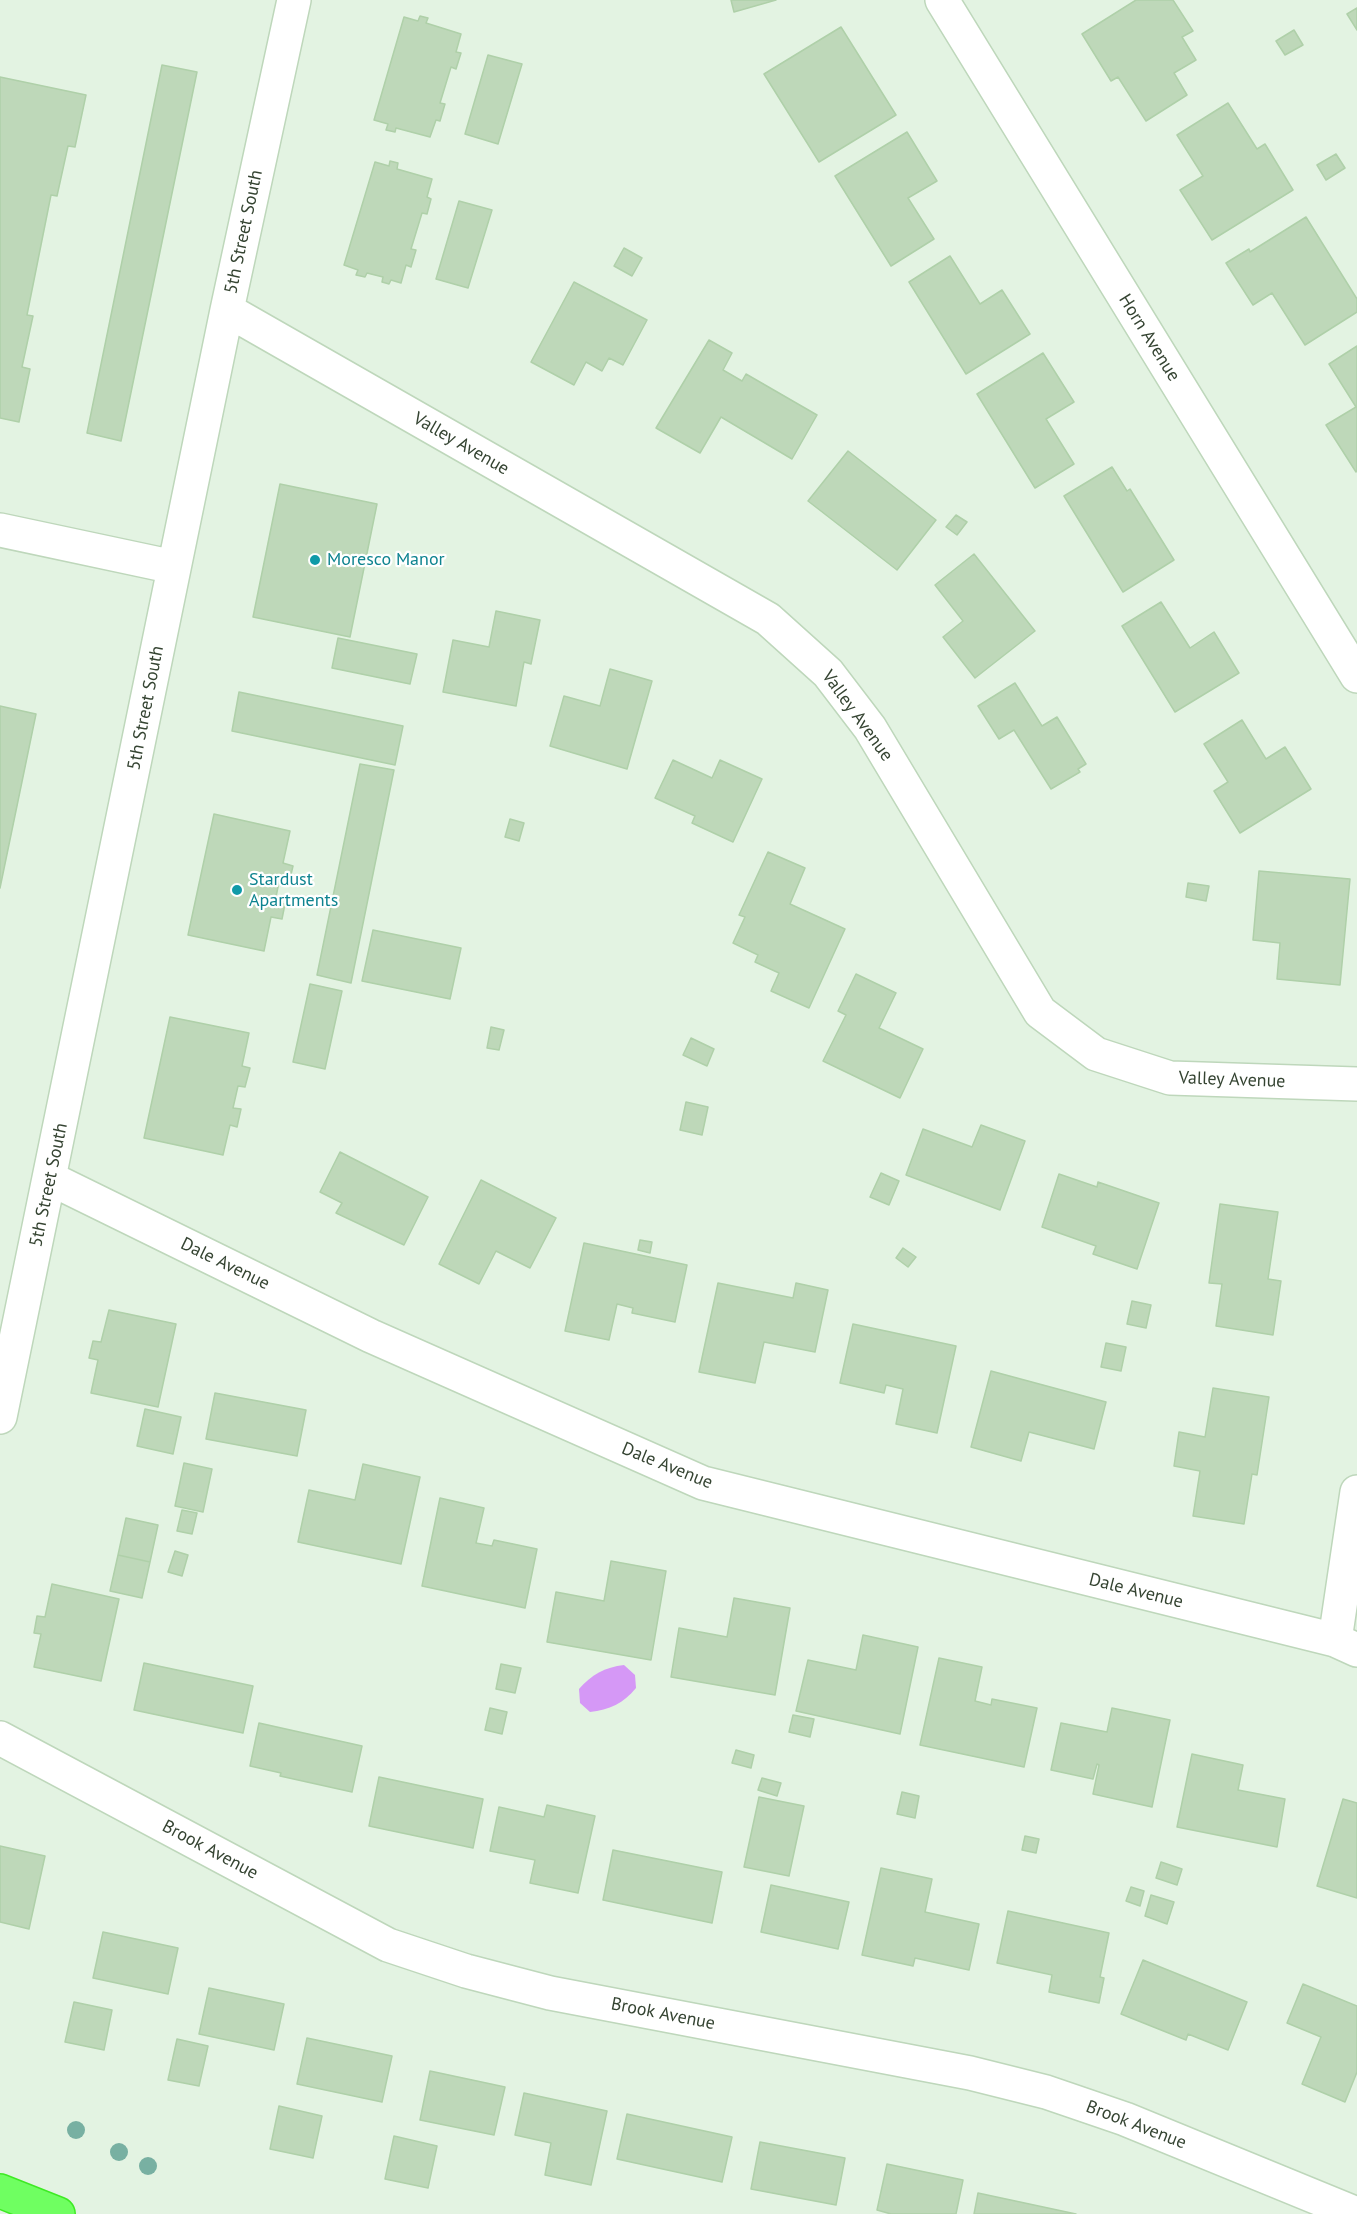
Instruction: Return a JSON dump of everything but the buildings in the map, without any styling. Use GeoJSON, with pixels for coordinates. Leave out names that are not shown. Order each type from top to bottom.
{"type":"FeatureCollection","features":[{"type":"Feature","properties":{"kind":"highway"},"geometry":{"type":"LineString","coordinates":[[0,2191],[58,2214]]}},
{"type":"Feature","properties":{"kind":"street","name":"5th Street South"},"geometry":{"type":"LineString","coordinates":[[0,1417],[51,1179],[227,310],[294,0]]}},
{"type":"Feature","properties":{"kind":"street","name":"Horn Avenue"},"geometry":{"type":"LineString","coordinates":[[942,0],[1357,676]]}},
{"type":"Feature","properties":{"kind":"street","name":"Valley Avenue"},"geometry":{"type":"LineString","coordinates":[[227,310],[768,619],[828,673],[870,728],[1040,1012],[1096,1054],[1170,1078],[1357,1084]]}},
{"type":"Feature","properties":{"kind":"street"},"geometry":{"type":"LineString","coordinates":[[0,530],[174,567]]}},
{"type":"Feature","properties":{"kind":"street","name":"Dale Avenue"},"geometry":{"type":"LineString","coordinates":[[51,1179],[371,1336],[703,1483],[1346,1645]]}},
{"type":"Feature","properties":{"kind":"street"},"geometry":{"type":"LineString","coordinates":[[1346,1645],[1357,1491]]}},
{"type":"Feature","properties":{"kind":"street","name":"Brook Avenue"},"geometry":{"type":"LineString","coordinates":[[0,1738],[388,1945],[466,1971],[550,1993],[970,2073],[1046,2092],[1125,2119],[1357,2214]]}},
{"type":"Feature","properties":{"kind":"shaded area"},"geometry":{"type":"Polygon","coordinates":[[[624,1665],[635,1675],[636,1688],[626,1698],[604,1710],[590,1712],[580,1703],[579,1689],[588,1680],[599,1672],[624,1665]]]}},
{"type":"Feature","properties":{"kind":"place","name":"Moresco Manor"},"geometry":{"type":"Point","coordinates":[315,560]}},
{"type":"Feature","properties":{"kind":"place","name":"Stardust Apartments"},"geometry":{"type":"Point","coordinates":[237,890]}}]}
